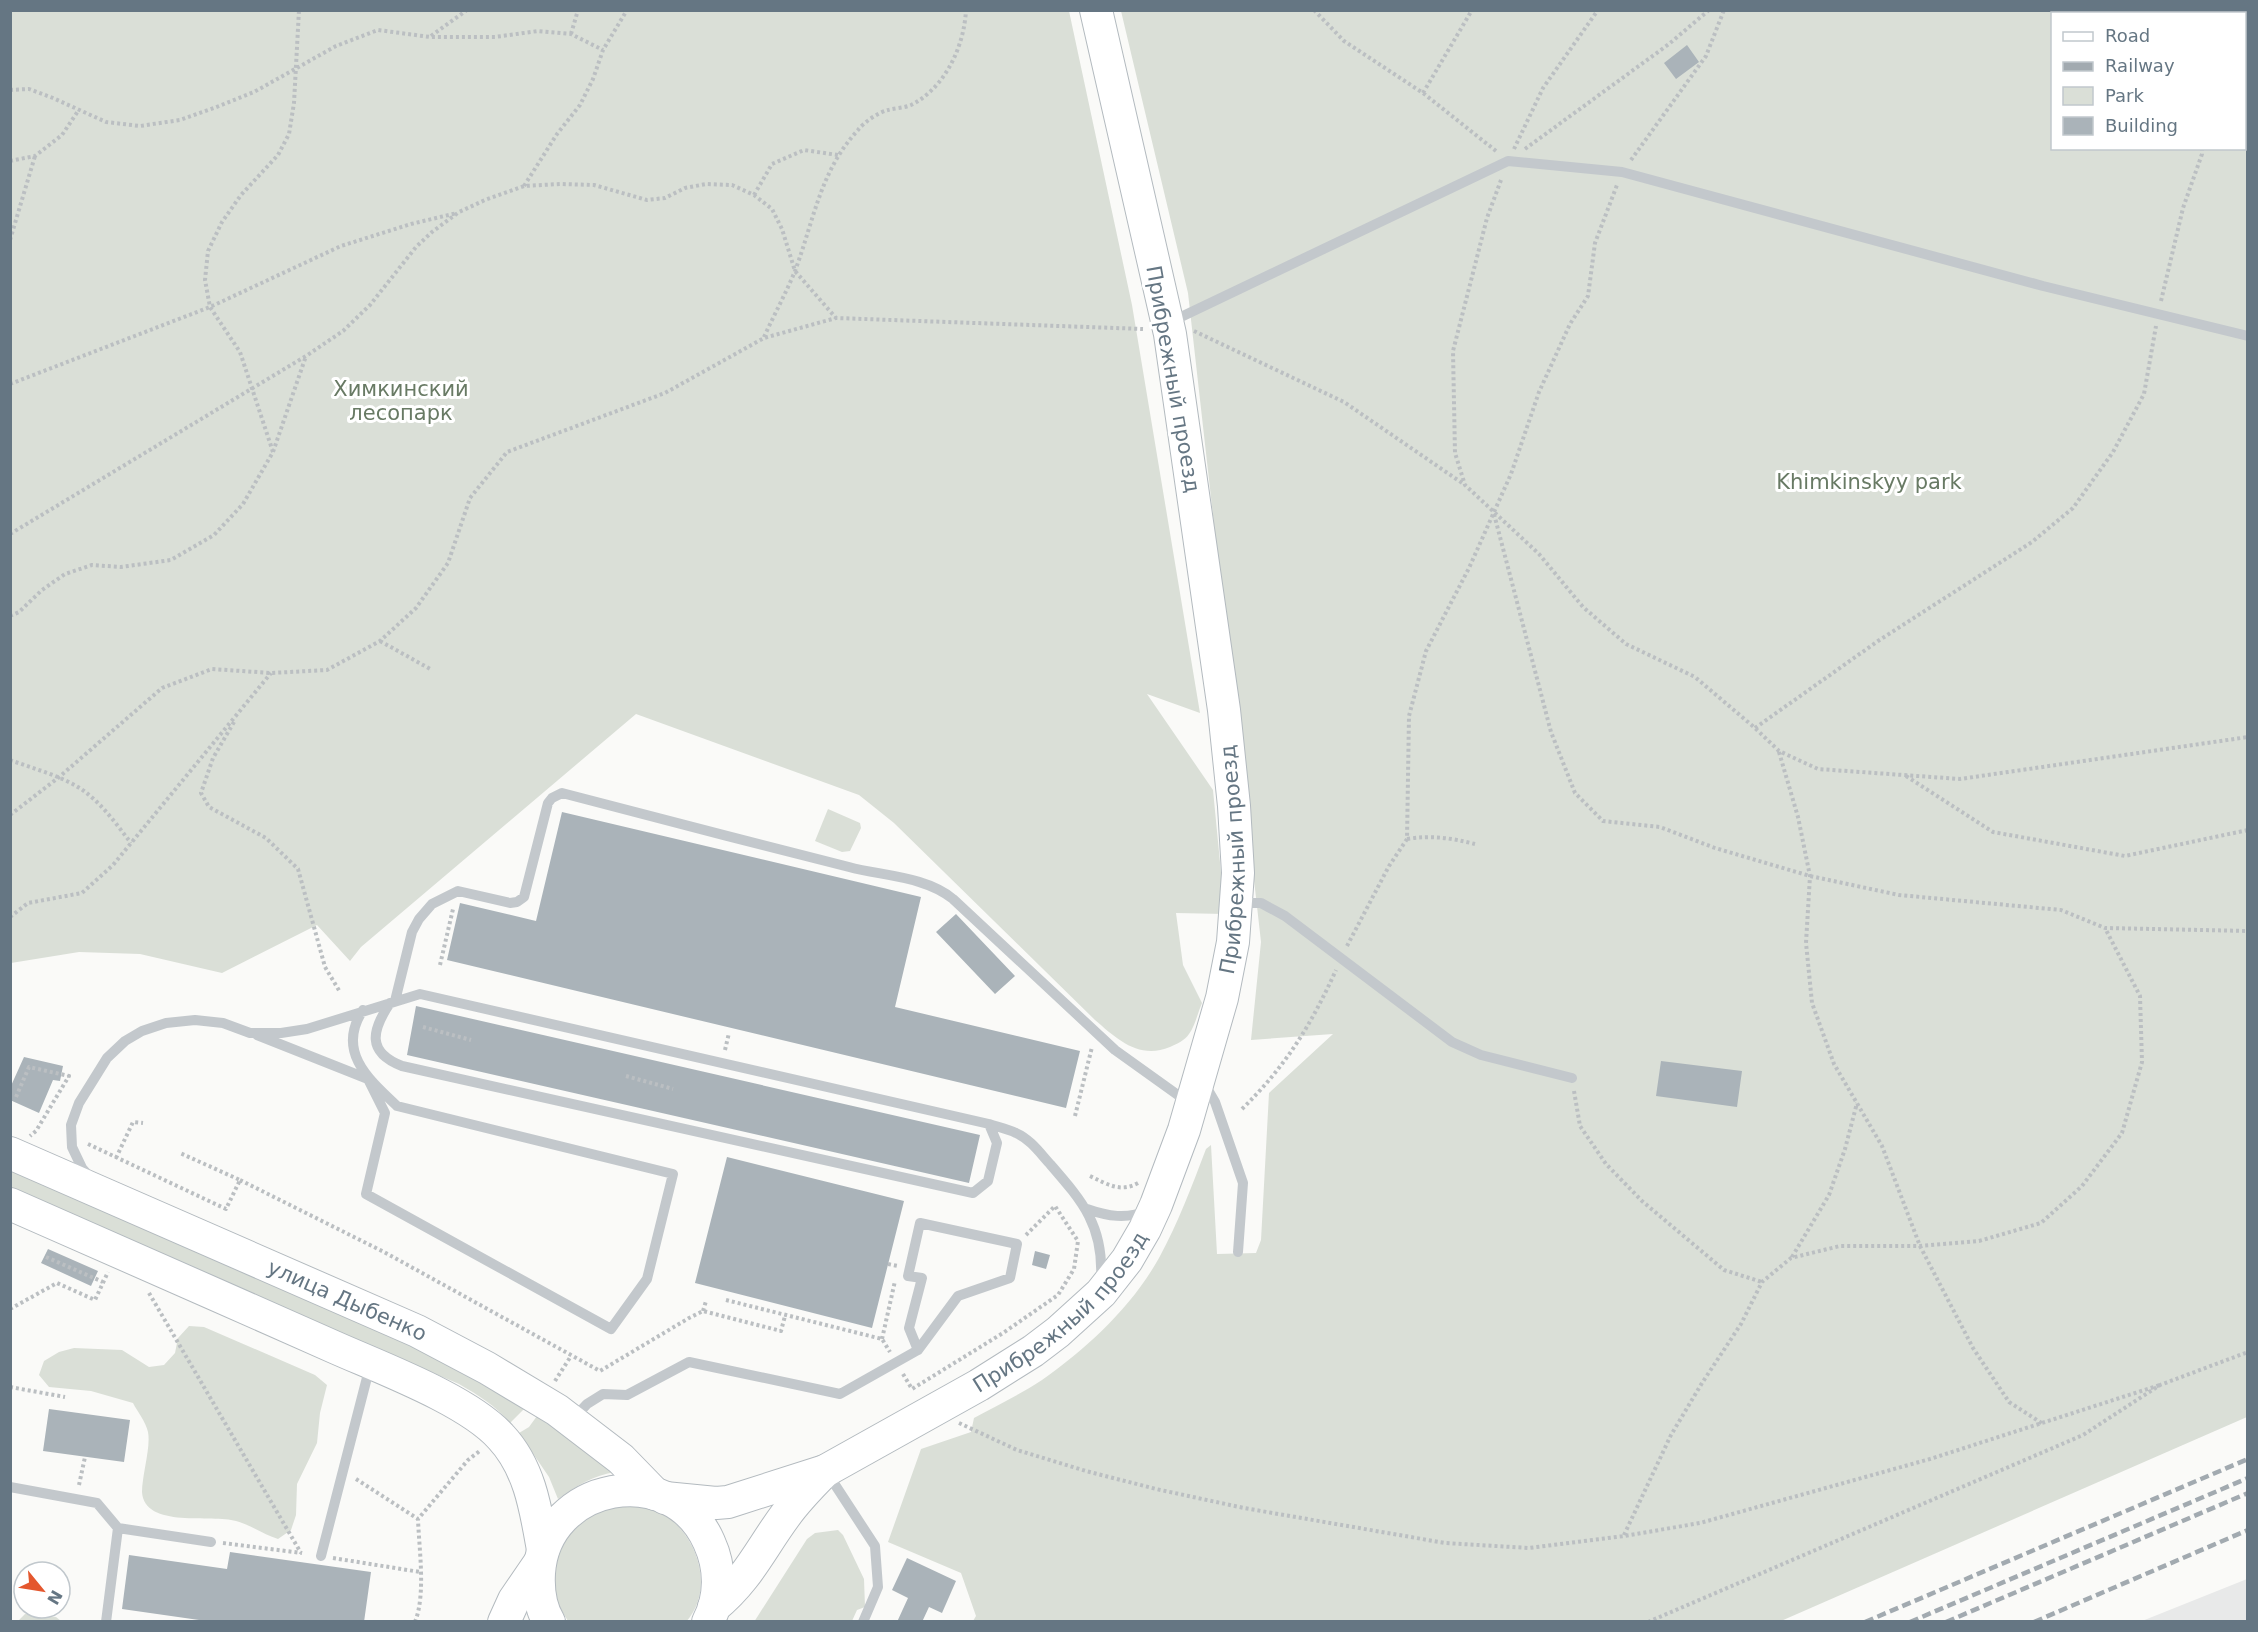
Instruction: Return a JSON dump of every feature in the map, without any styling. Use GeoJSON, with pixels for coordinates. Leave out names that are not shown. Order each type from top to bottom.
{"type":"FeatureCollection","features":[{"type":"Feature","properties":{"kind":"street","name":"Прибрежный проезд"},"geometry":{"type":"LineString","coordinates":[[710,1617],[734,1590],[801,1494],[825,1471],[1009,1367],[1058,1332],[1101,1293],[1127,1260],[1156,1205],[1196,1091],[1222,998],[1233,942],[1238,873],[1224,710],[1170,334],[1096,10]]}},
{"type":"Feature","properties":{"kind":"street","name":"улица Дыбенко"},"geometry":{"type":"LineString","coordinates":[[21,1148],[105,1194],[417,1331],[524,1389],[571,1420],[621,1459],[660,1496],[681,1507],[695,1519],[710,1543],[718,1570],[718,1588],[710,1617]]}},
{"type":"Feature","properties":{"kind":"street"},"geometry":{"type":"LineString","coordinates":[[10,1204],[370,1363],[452,1402],[482,1420],[501,1436],[516,1457],[530,1485],[541,1556],[538,1589],[549,1622]]}},
{"type":"Feature","properties":{"kind":"street","name":"Прибрежный проезд"},"geometry":{"type":"LineString","coordinates":[[504,1622],[514,1600],[541,1556],[553,1529],[569,1512],[588,1499],[610,1492],[633,1490],[704,1502],[728,1502],[777,1484],[825,1471]]}},
{"type":"Feature","properties":{"kind":"lane"},"geometry":{"type":"LineString","coordinates":[[1183,316],[1508,160],[1622,172],[2032,283],[2247,336]]}},
{"type":"Feature","properties":{"kind":"lane"},"geometry":{"type":"LineString","coordinates":[[989,1124],[997,1143],[988,1181],[973,1194],[402,1066],[383,1056],[376,1045],[374,1033],[379,1019],[393,1002],[412,932],[419,919],[432,904],[458,891],[510,903],[517,902],[524,897],[548,803],[562,793],[934,887],[953,899],[1122,1056],[1215,1102],[1244,1183],[1238,1252]]}},
{"type":"Feature","properties":{"kind":"lane"},"geometry":{"type":"LineString","coordinates":[[1237,903],[1261,903],[1285,916],[1452,1042],[1480,1055],[1572,1078]]}},
{"type":"Feature","properties":{"kind":"lane"},"geometry":{"type":"LineString","coordinates":[[250,1033],[281,1033],[307,1029],[420,994],[989,1124],[1017,1133],[1030,1143],[1087,1209],[1098,1237],[1102,1266],[1101,1293]]}},
{"type":"Feature","properties":{"kind":"lane"},"geometry":{"type":"LineString","coordinates":[[105,1194],[82,1168],[72,1147],[71,1125],[79,1103],[107,1058],[126,1041],[142,1031],[166,1023],[195,1020],[222,1023],[368,1079],[397,1106],[673,1174],[647,1279],[611,1329],[366,1194],[385,1113],[368,1079],[358,1063],[353,1046],[356,1020],[363,1010]]}},
{"type":"Feature","properties":{"kind":"lane"},"geometry":{"type":"LineString","coordinates":[[1087,1209],[1116,1217],[1143,1212],[1156,1205]]}},
{"type":"Feature","properties":{"kind":"lane"},"geometry":{"type":"LineString","coordinates":[[571,1420],[587,1404],[603,1394],[627,1395],[689,1362],[840,1394],[918,1350],[958,1296],[1010,1278],[1017,1244],[920,1223],[908,1276],[922,1278],[909,1328],[918,1350]]}},
{"type":"Feature","properties":{"kind":"lane"},"geometry":{"type":"LineString","coordinates":[[321,1556],[370,1363]]}},
{"type":"Feature","properties":{"kind":"lane"},"geometry":{"type":"LineString","coordinates":[[825,1471],[875,1546],[878,1587],[863,1622]]}},
{"type":"Feature","properties":{"kind":"lane"},"geometry":{"type":"LineString","coordinates":[[10,1487],[97,1503],[118,1528],[210,1542]]}},
{"type":"Feature","properties":{"kind":"lane"},"geometry":{"type":"LineString","coordinates":[[105,1622],[118,1528]]}},
{"type":"Feature","properties":{"kind":"path"},"geometry":{"type":"LineString","coordinates":[[273,452],[240,352],[210,307],[205,280],[207,250],[222,222],[241,195],[278,155],[289,134],[294,103],[299,10]]}},
{"type":"Feature","properties":{"kind":"path"},"geometry":{"type":"LineString","coordinates":[[430,37],[467,10]]}},
{"type":"Feature","properties":{"kind":"path"},"geometry":{"type":"LineString","coordinates":[[571,34],[578,10]]}},
{"type":"Feature","properties":{"kind":"path"},"geometry":{"type":"LineString","coordinates":[[524,186],[557,134],[580,105],[593,79],[603,50],[627,10]]}},
{"type":"Feature","properties":{"kind":"path"},"geometry":{"type":"LineString","coordinates":[[764,338],[795,272],[820,192],[838,155],[860,128],[885,110],[909,106],[928,93],[946,74],[958,48],[966,10]]}},
{"type":"Feature","properties":{"kind":"path"},"geometry":{"type":"LineString","coordinates":[[1314,10],[1344,41],[1423,93],[1508,160]]}},
{"type":"Feature","properties":{"kind":"path"},"geometry":{"type":"LineString","coordinates":[[1423,93],[1472,10]]}},
{"type":"Feature","properties":{"kind":"path"},"geometry":{"type":"LineString","coordinates":[[1465,485],[1455,453],[1453,351],[1487,218],[1508,160],[1543,88],[1598,10]]}},
{"type":"Feature","properties":{"kind":"path"},"geometry":{"type":"LineString","coordinates":[[1508,160],[1669,44],[1709,10]]}},
{"type":"Feature","properties":{"kind":"path"},"geometry":{"type":"LineString","coordinates":[[1242,1109],[1267,1085],[1300,1041],[1360,918],[1407,838],[1408,716],[1426,651],[1469,568],[1511,474],[1539,392],[1570,324],[1588,296],[1595,243],[1622,172],[1706,56],[1724,10]]}},
{"type":"Feature","properties":{"kind":"path"},"geometry":{"type":"LineString","coordinates":[[10,90],[29,89],[106,122],[140,126],[180,120],[254,92],[336,46],[378,30],[430,37],[495,37],[538,31],[571,34],[603,50]]}},
{"type":"Feature","properties":{"kind":"path"},"geometry":{"type":"LineString","coordinates":[[10,160],[35,156],[62,135],[78,111]]}},
{"type":"Feature","properties":{"kind":"path"},"geometry":{"type":"LineString","coordinates":[[754,195],[772,164],[804,150],[838,155]]}},
{"type":"Feature","properties":{"kind":"path"},"geometry":{"type":"LineString","coordinates":[[1755,728],[1878,641],[2032,542],[2073,508],[2113,453],[2144,394],[2158,314],[2182,208],[2202,150]]}},
{"type":"Feature","properties":{"kind":"path"},"geometry":{"type":"LineString","coordinates":[[10,240],[35,156]]}},
{"type":"Feature","properties":{"kind":"path"},"geometry":{"type":"LineString","coordinates":[[10,384],[210,307],[341,246],[459,212],[524,186],[594,185],[647,200],[665,198],[684,188],[706,184],[732,185],[754,195],[772,209],[782,229],[795,272],[836,318]]}},
{"type":"Feature","properties":{"kind":"path"},"geometry":{"type":"LineString","coordinates":[[10,534],[306,356],[343,331],[363,312],[416,248],[432,232],[459,212]]}},
{"type":"Feature","properties":{"kind":"path"},"geometry":{"type":"LineString","coordinates":[[10,815],[58,778],[162,688],[212,669],[271,673],[327,670],[380,641],[416,608],[448,563],[470,498],[507,452],[665,393],[764,338],[836,318],[1149,329]]}},
{"type":"Feature","properties":{"kind":"path"},"geometry":{"type":"LineString","coordinates":[[1185,328],[1205,335],[1344,402],[1465,485],[1539,554],[1583,607],[1626,644],[1695,677],[1779,751],[1818,770],[1960,779],[2247,737]]}},
{"type":"Feature","properties":{"kind":"path"},"geometry":{"type":"LineString","coordinates":[[10,616],[19,612],[42,590],[64,574],[92,565],[121,567],[171,560],[214,535],[243,504],[273,452],[306,356]]}},
{"type":"Feature","properties":{"kind":"path"},"geometry":{"type":"LineString","coordinates":[[1493,513],[1551,732],[1575,793],[1603,821],[1660,827],[1715,848],[1810,876],[1899,896],[2061,910],[2105,928],[2247,931]]}},
{"type":"Feature","properties":{"kind":"path"},"geometry":{"type":"LineString","coordinates":[[380,641],[432,670]]}},
{"type":"Feature","properties":{"kind":"path"},"geometry":{"type":"LineString","coordinates":[[10,917],[28,903],[81,893],[112,865],[271,673]]}},
{"type":"Feature","properties":{"kind":"path"},"geometry":{"type":"LineString","coordinates":[[239,712],[213,758],[201,793],[209,807],[266,838],[298,869],[325,967],[340,992]]}},
{"type":"Feature","properties":{"kind":"path"},"geometry":{"type":"LineString","coordinates":[[1779,751],[1798,817],[1810,876],[1806,943],[1812,1003],[1834,1064],[1882,1146],[1920,1246],[1973,1348],[2008,1402],[2043,1424]]}},
{"type":"Feature","properties":{"kind":"path"},"geometry":{"type":"LineString","coordinates":[[10,760],[58,778],[84,791],[109,815],[131,843]]}},
{"type":"Feature","properties":{"kind":"path"},"geometry":{"type":"LineString","coordinates":[[1904,775],[1993,832],[2125,856],[2247,830]]}},
{"type":"Feature","properties":{"kind":"path"},"geometry":{"type":"LineString","coordinates":[[1407,838],[1447,837],[1475,844]]}},
{"type":"Feature","properties":{"kind":"path"},"geometry":{"type":"LineString","coordinates":[[1791,1258],[1840,1246],[1920,1246],[1979,1241],[2041,1223],[2082,1186],[2122,1133],[2142,1062],[2140,996],[2105,928]]}},
{"type":"Feature","properties":{"kind":"path"},"geometry":{"type":"LineString","coordinates":[[440,964],[448,930]]}},
{"type":"Feature","properties":{"kind":"path"},"geometry":{"type":"LineString","coordinates":[[423,1027],[471,1040]]}},
{"type":"Feature","properties":{"kind":"path"},"geometry":{"type":"LineString","coordinates":[[1075,1116],[1095,1032]]}},
{"type":"Feature","properties":{"kind":"path"},"geometry":{"type":"LineString","coordinates":[[16,1097],[29,1067],[69,1076],[36,1131],[21,1148]]}},
{"type":"Feature","properties":{"kind":"path"},"geometry":{"type":"LineString","coordinates":[[626,1076],[673,1089]]}},
{"type":"Feature","properties":{"kind":"path"},"geometry":{"type":"LineString","coordinates":[[1572,1078],[1580,1126],[1606,1164],[1642,1202],[1724,1270],[1762,1282]]}},
{"type":"Feature","properties":{"kind":"path"},"geometry":{"type":"LineString","coordinates":[[1624,1536],[1671,1435],[1741,1324],[1762,1282],[1791,1258],[1829,1195],[1845,1149],[1857,1103]]}},
{"type":"Feature","properties":{"kind":"path"},"geometry":{"type":"LineString","coordinates":[[41,1109],[48,1112]]}},
{"type":"Feature","properties":{"kind":"path"},"geometry":{"type":"LineString","coordinates":[[116,1158],[133,1122],[143,1123]]}},
{"type":"Feature","properties":{"kind":"path"},"geometry":{"type":"LineString","coordinates":[[72,1147],[87,1144],[226,1209],[240,1180]]}},
{"type":"Feature","properties":{"kind":"path"},"geometry":{"type":"LineString","coordinates":[[180,1153],[240,1180],[384,1252],[600,1371],[703,1311],[781,1331],[785,1316]]}},
{"type":"Feature","properties":{"kind":"path"},"geometry":{"type":"LineString","coordinates":[[912,1389],[1003,1333],[1058,1295],[1074,1269],[1078,1241],[1055,1206],[1017,1244]]}},
{"type":"Feature","properties":{"kind":"path"},"geometry":{"type":"LineString","coordinates":[[46,1257],[103,1282]]}},
{"type":"Feature","properties":{"kind":"path"},"geometry":{"type":"LineString","coordinates":[[726,1300],[882,1339],[899,1266],[888,1264]]}},
{"type":"Feature","properties":{"kind":"path"},"geometry":{"type":"LineString","coordinates":[[10,1309],[57,1283],[95,1300],[108,1271]]}},
{"type":"Feature","properties":{"kind":"path"},"geometry":{"type":"LineString","coordinates":[[146,1287],[301,1553]]}},
{"type":"Feature","properties":{"kind":"path"},"geometry":{"type":"LineString","coordinates":[[703,1311],[706,1302]]}},
{"type":"Feature","properties":{"kind":"path"},"geometry":{"type":"LineString","coordinates":[[953,1420],[1017,1450],[1086,1472],[1156,1489],[1244,1508],[1445,1543],[1529,1548],[1624,1536],[1700,1522],[1812,1493],[1930,1460],[2043,1424],[2160,1385],[2247,1352]]}},
{"type":"Feature","properties":{"kind":"path"},"geometry":{"type":"LineString","coordinates":[[552,1386],[571,1356]]}},
{"type":"Feature","properties":{"kind":"path"},"geometry":{"type":"LineString","coordinates":[[1648,1622],[2083,1435],[2160,1385]]}},
{"type":"Feature","properties":{"kind":"path"},"geometry":{"type":"LineString","coordinates":[[10,1388],[65,1397]]}},
{"type":"Feature","properties":{"kind":"path"},"geometry":{"type":"LineString","coordinates":[[415,1622],[418,1612],[420,1572],[418,1519],[468,1460],[483,1449]]}},
{"type":"Feature","properties":{"kind":"path"},"geometry":{"type":"LineString","coordinates":[[76,1500],[85,1456]]}},
{"type":"Feature","properties":{"kind":"path"},"geometry":{"type":"LineString","coordinates":[[343,1471],[418,1519]]}},
{"type":"Feature","properties":{"kind":"path"},"geometry":{"type":"LineString","coordinates":[[210,1542],[301,1553],[420,1572]]}},
{"type":"Feature","properties":{"kind":"shaded area"},"geometry":{"type":"Polygon","coordinates":[[[2247,1579],[2247,1621],[2142,1621],[2247,1579]]]}},
{"type":"Feature","properties":{"kind":"green space","name":"Химкинский лесопарк"},"geometry":{"type":"Polygon","coordinates":[[[11,11],[1069,11],[1132,305],[1200,713],[1147,694],[1213,790],[1225,914],[1176,913],[1183,965],[1202,1003],[1187,1036],[1170,1047],[1148,1051],[1129,1046],[1120,1040],[1095,1020],[894,823],[859,795],[636,714],[361,947],[350,961],[317,925],[222,973],[140,954],[79,952],[11,963],[11,11]]]}},
{"type":"Feature","properties":{"kind":"green space","name":"Khimkinskyy park"},"geometry":{"type":"Polygon","coordinates":[[[1121,11],[2247,11],[2247,1417],[1781,1621],[973,1621],[976,1616],[961,1573],[888,1542],[921,1449],[971,1432],[974,1418],[1042,1380],[1107,1326],[1135,1294],[1159,1258],[1206,1149],[1211,1145],[1217,1254],[1256,1253],[1261,1240],[1269,1093],[1333,1034],[1251,1040],[1261,942],[1188,293],[1121,11]]]}},
{"type":"Feature","properties":{"kind":"green space"},"geometry":{"type":"Polygon","coordinates":[[[828,809],[860,823],[861,828],[850,851],[842,852],[815,841],[828,809]]]}},
{"type":"Feature","properties":{"kind":"green space"},"geometry":{"type":"Polygon","coordinates":[[[11,1168],[454,1361],[525,1408],[510,1423],[493,1406],[459,1384],[11,1191],[11,1168]]]}},
{"type":"Feature","properties":{"kind":"green space"},"geometry":{"type":"Polygon","coordinates":[[[189,1326],[204,1327],[315,1375],[327,1385],[320,1413],[317,1443],[297,1484],[296,1515],[291,1530],[278,1539],[236,1521],[181,1518],[154,1511],[146,1504],[142,1492],[148,1432],[133,1403],[91,1391],[49,1387],[39,1375],[44,1361],[59,1352],[74,1348],[122,1350],[149,1367],[164,1365],[175,1353],[178,1338],[189,1326]]]}},
{"type":"Feature","properties":{"kind":"green space"},"geometry":{"type":"Polygon","coordinates":[[[537,1416],[616,1472],[593,1478],[558,1499],[549,1477],[519,1433],[529,1427],[537,1416]]]}},
{"type":"Feature","properties":{"kind":"green space"},"geometry":{"type":"Polygon","coordinates":[[[615,1506],[653,1509],[665,1515],[686,1536],[699,1564],[701,1579],[700,1594],[695,1609],[686,1622],[568,1621],[557,1601],[554,1589],[556,1563],[560,1551],[573,1529],[582,1520],[598,1511],[615,1506]]]}},
{"type":"Feature","properties":{"kind":"green space"},"geometry":{"type":"Polygon","coordinates":[[[838,1530],[843,1535],[864,1579],[865,1607],[857,1610],[852,1621],[754,1622],[807,1539],[815,1533],[838,1530]]]}},
{"type":"Feature","properties":{"kind":"green space"},"geometry":{"type":"Polygon","coordinates":[[[60,1620],[61,1621],[18,1621],[60,1620]]]}},
{"type":"Feature","properties":{"kind":"building"},"geometry":{"type":"Polygon","coordinates":[[[1687,45],[1699,62],[1676,79],[1664,63],[1687,45]]]}},
{"type":"Feature","properties":{"kind":"building"},"geometry":{"type":"Polygon","coordinates":[[[562,812],[921,897],[895,1007],[1080,1051],[1066,1108],[447,960],[460,903],[536,921],[562,812]]]}},
{"type":"Feature","properties":{"kind":"building"},"geometry":{"type":"Polygon","coordinates":[[[956,914],[1015,976],[995,994],[936,932],[956,914]]]}},
{"type":"Feature","properties":{"kind":"building"},"geometry":{"type":"Polygon","coordinates":[[[416,1006],[980,1135],[969,1183],[407,1055],[416,1006]]]}},
{"type":"Feature","properties":{"kind":"building"},"geometry":{"type":"Polygon","coordinates":[[[24,1057],[63,1066],[60,1081],[53,1080],[39,1113],[10,1100],[10,1088],[24,1057]]]}},
{"type":"Feature","properties":{"kind":"building"},"geometry":{"type":"Polygon","coordinates":[[[1661,1061],[1742,1071],[1737,1107],[1656,1096],[1661,1061]]]}},
{"type":"Feature","properties":{"kind":"building"},"geometry":{"type":"Polygon","coordinates":[[[727,1157],[904,1201],[872,1328],[695,1283],[727,1157]]]}},
{"type":"Feature","properties":{"kind":"building"},"geometry":{"type":"Polygon","coordinates":[[[48,1249],[98,1271],[91,1286],[41,1263],[48,1249]]]}},
{"type":"Feature","properties":{"kind":"building"},"geometry":{"type":"Polygon","coordinates":[[[1035,1251],[1050,1255],[1046,1269],[1032,1265],[1035,1251]]]}},
{"type":"Feature","properties":{"kind":"building"},"geometry":{"type":"Polygon","coordinates":[[[49,1409],[130,1420],[124,1462],[43,1451],[49,1409]]]}},
{"type":"Feature","properties":{"kind":"building"},"geometry":{"type":"Polygon","coordinates":[[[230,1552],[371,1572],[364,1622],[213,1622],[122,1609],[129,1555],[227,1569],[230,1552]]]}},
{"type":"Feature","properties":{"kind":"building"},"geometry":{"type":"Polygon","coordinates":[[[907,1558],[956,1581],[942,1613],[929,1607],[922,1622],[897,1622],[908,1598],[892,1590],[907,1558]]]}},
{"type":"Feature","properties":{"kind":"railway"},"geometry":{"type":"LineString","coordinates":[[1865,1622],[2248,1459]]}},
{"type":"Feature","properties":{"kind":"railway"},"geometry":{"type":"LineString","coordinates":[[1910,1622],[2248,1478]]}},
{"type":"Feature","properties":{"kind":"railway"},"geometry":{"type":"LineString","coordinates":[[1946,1622],[2248,1493]]}},
{"type":"Feature","properties":{"kind":"railway"},"geometry":{"type":"LineString","coordinates":[[2034,1622],[2248,1530]]}}]}
